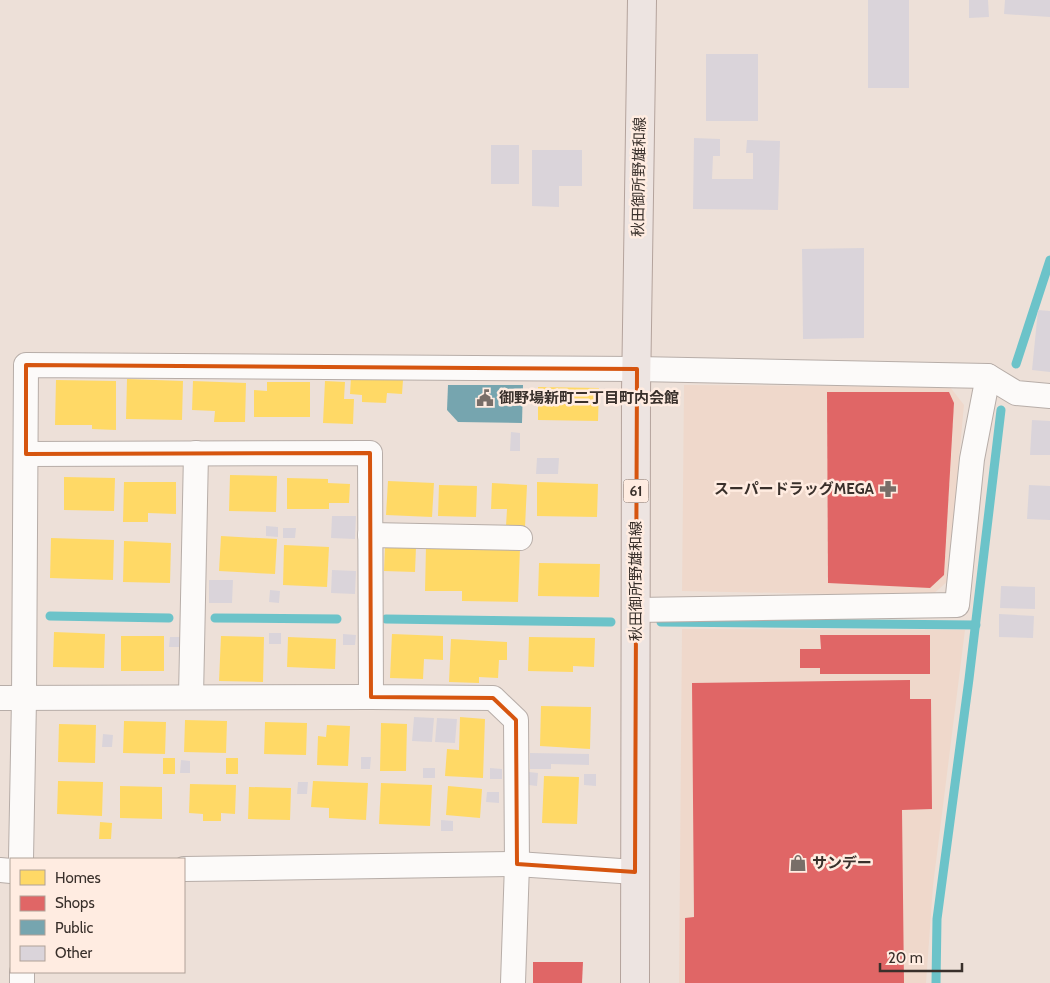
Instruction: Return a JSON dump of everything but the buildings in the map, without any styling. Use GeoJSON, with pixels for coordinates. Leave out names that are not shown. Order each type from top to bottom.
{"type":"FeatureCollection","features":[{"type":"Feature","properties":{"kind":"main road","name":"秋田御所野雄和線"},"geometry":{"type":"LineString","coordinates":[[636,983],[637,369],[642,0]]}},
{"type":"Feature","properties":{"kind":"street"},"geometry":{"type":"LineString","coordinates":[[21,858],[26,365],[637,369],[988,376],[1016,393],[1050,396]]}},
{"type":"Feature","properties":{"kind":"street"},"geometry":{"type":"LineString","coordinates":[[636,610],[957,605],[972,459],[988,376]]}},
{"type":"Feature","properties":{"kind":"street"},"geometry":{"type":"LineString","coordinates":[[26,454],[370,453],[371,697]]}},
{"type":"Feature","properties":{"kind":"street"},"geometry":{"type":"LineString","coordinates":[[191,697],[196,454]]}},
{"type":"Feature","properties":{"kind":"street"},"geometry":{"type":"LineString","coordinates":[[370,535],[520,538]]}},
{"type":"Feature","properties":{"kind":"street"},"geometry":{"type":"LineString","coordinates":[[0,698],[493,698],[516,720],[517,864],[513,983]]}},
{"type":"Feature","properties":{"kind":"street"},"geometry":{"type":"LineString","coordinates":[[185,869],[517,864],[635,872]]}},
{"type":"Feature","properties":{"kind":"highlighted area"},"geometry":{"type":"Polygon","coordinates":[[[26,365],[637,369],[635,872],[517,864],[516,720],[493,698],[371,697],[370,453],[26,454],[26,365]]]}},
{"type":"Feature","properties":{"kind":"shaded area"},"geometry":{"type":"Polygon","coordinates":[[[684,385],[950,387],[964,405],[948,581],[931,596],[682,591],[684,385]]]}},
{"type":"Feature","properties":{"kind":"shaded area","name":"サンデー"},"geometry":{"type":"Polygon","coordinates":[[[682,629],[965,630],[933,886],[926,983],[679,983],[682,629]]]}},
{"type":"Feature","properties":{"kind":"waterway"},"geometry":{"type":"LineString","coordinates":[[1016,364],[1050,260]]}},
{"type":"Feature","properties":{"kind":"waterway"},"geometry":{"type":"LineString","coordinates":[[936,983],[937,919],[969,679],[1001,410]]}},
{"type":"Feature","properties":{"kind":"waterway"},"geometry":{"type":"LineString","coordinates":[[50,616],[169,618]]}},
{"type":"Feature","properties":{"kind":"waterway"},"geometry":{"type":"LineString","coordinates":[[215,618],[337,619]]}},
{"type":"Feature","properties":{"kind":"waterway"},"geometry":{"type":"LineString","coordinates":[[386,619],[611,622]]}},
{"type":"Feature","properties":{"kind":"waterway"},"geometry":{"type":"LineString","coordinates":[[661,622],[976,625]]}},
{"type":"Feature","properties":{"kind":"place","name":"御野場新町二丁目町内会館"},"geometry":{"type":"Point","coordinates":[485,398]}},
{"type":"Feature","properties":{"kind":"place","name":"スーパードラッグMEGA"},"geometry":{"type":"Point","coordinates":[888,489]}},
{"type":"Feature","properties":{"kind":"place","name":"サンデー"},"geometry":{"type":"Point","coordinates":[798,863]}}]}
